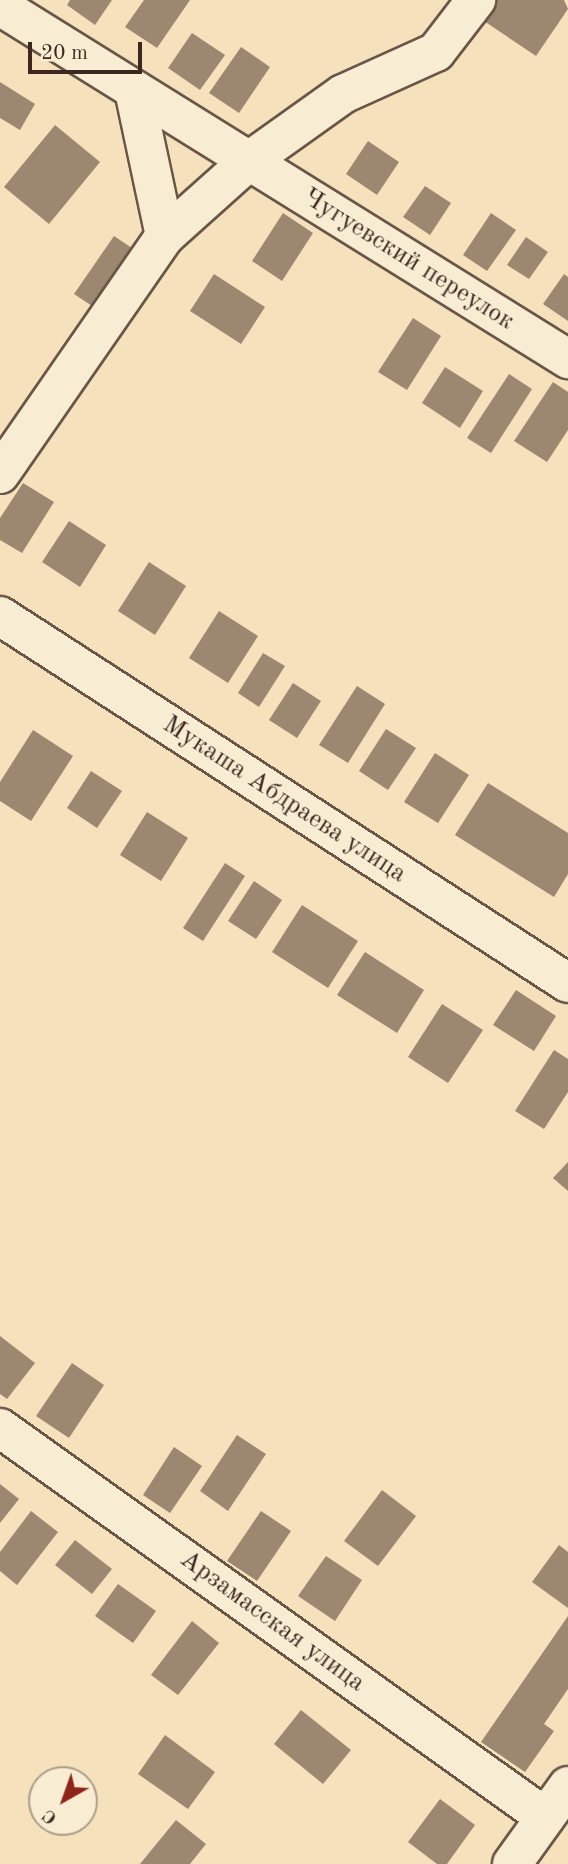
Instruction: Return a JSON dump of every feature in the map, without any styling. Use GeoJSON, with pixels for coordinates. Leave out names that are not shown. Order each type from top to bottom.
{"type":"FeatureCollection","features":[{"type":"Feature","properties":{"kind":"street"},"geometry":{"type":"LineString","coordinates":[[0,474],[165,236],[249,161],[343,94],[436,52],[476,0]]}},
{"type":"Feature","properties":{"kind":"street","name":"Чугуевский переулок"},"geometry":{"type":"LineString","coordinates":[[0,6],[568,359]]}},
{"type":"Feature","properties":{"kind":"street"},"geometry":{"type":"LineString","coordinates":[[134,90],[165,236]]}},
{"type":"Feature","properties":{"kind":"street","name":"Мукаша Абдраева улица"},"geometry":{"type":"LineString","coordinates":[[0,616],[568,983]]}},
{"type":"Feature","properties":{"kind":"street","name":"Арзамасская улица"},"geometry":{"type":"LineString","coordinates":[[0,1428],[545,1817]]}},
{"type":"Feature","properties":{"kind":"street"},"geometry":{"type":"LineString","coordinates":[[512,1864],[568,1786]]}},
{"type":"Feature","properties":{"kind":"building"},"geometry":{"type":"Polygon","coordinates":[[[70,0],[112,0],[95,25],[67,5],[70,0]]]}},
{"type":"Feature","properties":{"kind":"building"},"geometry":{"type":"Polygon","coordinates":[[[144,0],[190,0],[157,48],[125,27],[144,0]]]}},
{"type":"Feature","properties":{"kind":"building"},"geometry":{"type":"Polygon","coordinates":[[[494,0],[564,0],[568,9],[536,56],[481,19],[494,0]]]}},
{"type":"Feature","properties":{"kind":"building"},"geometry":{"type":"Polygon","coordinates":[[[192,33],[225,55],[200,90],[168,68],[192,33]]]}},
{"type":"Feature","properties":{"kind":"building"},"geometry":{"type":"Polygon","coordinates":[[[241,47],[270,67],[239,113],[209,93],[241,47]]]}},
{"type":"Feature","properties":{"kind":"building"},"geometry":{"type":"Polygon","coordinates":[[[0,82],[35,104],[20,130],[0,118],[0,82]]]}},
{"type":"Feature","properties":{"kind":"building"},"geometry":{"type":"Polygon","coordinates":[[[55,125],[100,162],[49,224],[4,187],[55,125]]]}},
{"type":"Feature","properties":{"kind":"building"},"geometry":{"type":"Polygon","coordinates":[[[368,141],[399,162],[377,195],[346,174],[368,141]]]}},
{"type":"Feature","properties":{"kind":"building"},"geometry":{"type":"Polygon","coordinates":[[[425,186],[451,203],[430,235],[403,217],[425,186]]]}},
{"type":"Feature","properties":{"kind":"building"},"geometry":{"type":"Polygon","coordinates":[[[283,213],[313,233],[282,281],[252,261],[283,213]]]}},
{"type":"Feature","properties":{"kind":"building"},"geometry":{"type":"Polygon","coordinates":[[[491,213],[516,230],[487,271],[463,255],[491,213]]]}},
{"type":"Feature","properties":{"kind":"building"},"geometry":{"type":"Polygon","coordinates":[[[114,236],[135,250],[95,308],[74,294],[114,236]]]}},
{"type":"Feature","properties":{"kind":"building"},"geometry":{"type":"Polygon","coordinates":[[[526,237],[548,252],[529,279],[507,265],[526,237]]]}},
{"type":"Feature","properties":{"kind":"building"},"geometry":{"type":"Polygon","coordinates":[[[214,274],[265,307],[241,344],[190,311],[214,274]]]}},
{"type":"Feature","properties":{"kind":"building"},"geometry":{"type":"Polygon","coordinates":[[[564,274],[568,277],[568,321],[543,304],[564,274]]]}},
{"type":"Feature","properties":{"kind":"building"},"geometry":{"type":"Polygon","coordinates":[[[413,318],[441,336],[407,390],[378,372],[413,318]]]}},
{"type":"Feature","properties":{"kind":"building"},"geometry":{"type":"Polygon","coordinates":[[[445,367],[483,391],[460,428],[422,403],[445,367]]]}},
{"type":"Feature","properties":{"kind":"building"},"geometry":{"type":"Polygon","coordinates":[[[509,374],[532,389],[491,453],[467,438],[509,374]]]}},
{"type":"Feature","properties":{"kind":"building"},"geometry":{"type":"Polygon","coordinates":[[[553,382],[568,392],[568,430],[547,462],[514,441],[553,382]]]}},
{"type":"Feature","properties":{"kind":"building"},"geometry":{"type":"Polygon","coordinates":[[[23,483],[54,502],[22,553],[0,540],[0,518],[23,483]]]}},
{"type":"Feature","properties":{"kind":"building"},"geometry":{"type":"Polygon","coordinates":[[[69,521],[106,545],[80,587],[42,562],[69,521]]]}},
{"type":"Feature","properties":{"kind":"building"},"geometry":{"type":"Polygon","coordinates":[[[149,562],[186,586],[155,635],[118,611],[149,562]]]}},
{"type":"Feature","properties":{"kind":"building"},"geometry":{"type":"Polygon","coordinates":[[[219,611],[258,636],[228,683],[189,658],[219,611]]]}},
{"type":"Feature","properties":{"kind":"building"},"geometry":{"type":"Polygon","coordinates":[[[263,653],[285,666],[259,707],[238,693],[263,653]]]}},
{"type":"Feature","properties":{"kind":"building"},"geometry":{"type":"Polygon","coordinates":[[[293,683],[321,701],[297,738],[269,720],[293,683]]]}},
{"type":"Feature","properties":{"kind":"building"},"geometry":{"type":"Polygon","coordinates":[[[357,686],[385,704],[348,763],[319,745],[357,686]]]}},
{"type":"Feature","properties":{"kind":"building"},"geometry":{"type":"Polygon","coordinates":[[[386,729],[416,748],[388,790],[359,771],[386,729]]]}},
{"type":"Feature","properties":{"kind":"building"},"geometry":{"type":"Polygon","coordinates":[[[33,730],[73,756],[31,821],[0,801],[0,782],[33,730]]]}},
{"type":"Feature","properties":{"kind":"building"},"geometry":{"type":"Polygon","coordinates":[[[435,753],[469,775],[438,823],[404,802],[435,753]]]}},
{"type":"Feature","properties":{"kind":"building"},"geometry":{"type":"Polygon","coordinates":[[[91,771],[122,791],[97,828],[67,808],[91,771]]]}},
{"type":"Feature","properties":{"kind":"building"},"geometry":{"type":"Polygon","coordinates":[[[488,783],[568,833],[568,874],[554,897],[455,835],[488,783]]]}},
{"type":"Feature","properties":{"kind":"building"},"geometry":{"type":"Polygon","coordinates":[[[147,812],[188,838],[161,881],[120,855],[147,812]]]}},
{"type":"Feature","properties":{"kind":"building"},"geometry":{"type":"Polygon","coordinates":[[[225,863],[245,876],[203,941],[183,928],[225,863]]]}},
{"type":"Feature","properties":{"kind":"building"},"geometry":{"type":"Polygon","coordinates":[[[254,881],[282,900],[256,939],[228,921],[254,881]]]}},
{"type":"Feature","properties":{"kind":"building"},"geometry":{"type":"Polygon","coordinates":[[[302,905],[358,941],[328,988],[272,952],[302,905]]]}},
{"type":"Feature","properties":{"kind":"building"},"geometry":{"type":"Polygon","coordinates":[[[365,952],[424,990],[397,1033],[337,995],[365,952]]]}},
{"type":"Feature","properties":{"kind":"building"},"geometry":{"type":"Polygon","coordinates":[[[516,990],[556,1016],[534,1051],[493,1025],[516,990]]]}},
{"type":"Feature","properties":{"kind":"building"},"geometry":{"type":"Polygon","coordinates":[[[442,1004],[483,1030],[448,1083],[408,1057],[442,1004]]]}},
{"type":"Feature","properties":{"kind":"building"},"geometry":{"type":"Polygon","coordinates":[[[554,1050],[568,1059],[568,1092],[544,1129],[515,1111],[554,1050]]]}},
{"type":"Feature","properties":{"kind":"building"},"geometry":{"type":"Polygon","coordinates":[[[568,1162],[568,1191],[553,1178],[568,1162]]]}},
{"type":"Feature","properties":{"kind":"building"},"geometry":{"type":"Polygon","coordinates":[[[0,1336],[35,1363],[7,1399],[0,1394],[0,1336]]]}},
{"type":"Feature","properties":{"kind":"building"},"geometry":{"type":"Polygon","coordinates":[[[72,1363],[104,1385],[69,1438],[36,1416],[72,1363]]]}},
{"type":"Feature","properties":{"kind":"building"},"geometry":{"type":"Polygon","coordinates":[[[237,1435],[266,1454],[228,1511],[200,1491],[237,1435]]]}},
{"type":"Feature","properties":{"kind":"building"},"geometry":{"type":"Polygon","coordinates":[[[174,1447],[202,1466],[170,1513],[143,1495],[174,1447]]]}},
{"type":"Feature","properties":{"kind":"building"},"geometry":{"type":"Polygon","coordinates":[[[0,1484],[19,1499],[0,1523],[0,1484]]]}},
{"type":"Feature","properties":{"kind":"building"},"geometry":{"type":"Polygon","coordinates":[[[382,1490],[416,1516],[378,1566],[344,1541],[382,1490]]]}},
{"type":"Feature","properties":{"kind":"building"},"geometry":{"type":"Polygon","coordinates":[[[31,1511],[58,1532],[17,1585],[0,1571],[0,1552],[31,1511]]]}},
{"type":"Feature","properties":{"kind":"building"},"geometry":{"type":"Polygon","coordinates":[[[261,1511],[291,1531],[257,1581],[227,1561],[261,1511]]]}},
{"type":"Feature","properties":{"kind":"building"},"geometry":{"type":"Polygon","coordinates":[[[75,1540],[112,1569],[92,1594],[55,1565],[75,1540]]]}},
{"type":"Feature","properties":{"kind":"building"},"geometry":{"type":"Polygon","coordinates":[[[559,1545],[568,1552],[568,1608],[532,1582],[559,1545]]]}},
{"type":"Feature","properties":{"kind":"building"},"geometry":{"type":"Polygon","coordinates":[[[326,1556],[362,1580],[335,1621],[298,1596],[326,1556]]]}},
{"type":"Feature","properties":{"kind":"building"},"geometry":{"type":"Polygon","coordinates":[[[118,1584],[156,1611],[133,1643],[95,1616],[118,1584]]]}},
{"type":"Feature","properties":{"kind":"building"},"geometry":{"type":"Polygon","coordinates":[[[568,1616],[568,1689],[544,1724],[554,1731],[525,1772],[481,1742],[568,1616]]]}},
{"type":"Feature","properties":{"kind":"building"},"geometry":{"type":"Polygon","coordinates":[[[192,1621],[219,1643],[178,1695],[151,1675],[192,1621]]]}},
{"type":"Feature","properties":{"kind":"building"},"geometry":{"type":"Polygon","coordinates":[[[301,1710],[351,1750],[323,1784],[274,1744],[301,1710]]]}},
{"type":"Feature","properties":{"kind":"building"},"geometry":{"type":"Polygon","coordinates":[[[165,1735],[215,1772],[188,1809],[138,1774],[165,1735]]]}},
{"type":"Feature","properties":{"kind":"building"},"geometry":{"type":"Polygon","coordinates":[[[440,1799],[475,1825],[447,1864],[437,1864],[408,1842],[440,1799]]]}},
{"type":"Feature","properties":{"kind":"building"},"geometry":{"type":"Polygon","coordinates":[[[176,1820],[206,1844],[190,1864],[140,1864],[176,1820]]]}}]}
